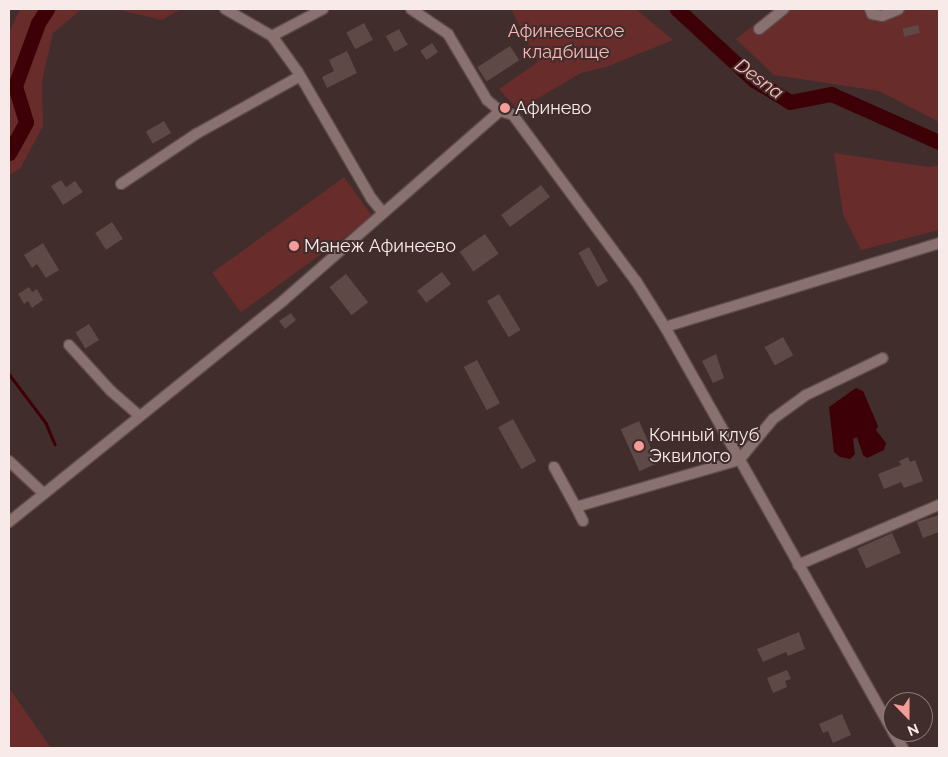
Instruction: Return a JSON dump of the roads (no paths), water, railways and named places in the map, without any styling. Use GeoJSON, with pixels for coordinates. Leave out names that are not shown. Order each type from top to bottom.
{"type":"FeatureCollection","features":[{"type":"Feature","properties":{"kind":"street"},"geometry":{"type":"LineString","coordinates":[[225,9],[272,36],[300,76],[371,198],[383,213]]}},
{"type":"Feature","properties":{"kind":"street"},"geometry":{"type":"LineString","coordinates":[[272,36],[322,9]]}},
{"type":"Feature","properties":{"kind":"street"},"geometry":{"type":"LineString","coordinates":[[411,9],[448,34],[487,100],[500,111],[513,115],[636,281],[665,327],[883,714]]}},
{"type":"Feature","properties":{"kind":"street"},"geometry":{"type":"LineString","coordinates":[[759,29],[784,9]]}},
{"type":"Feature","properties":{"kind":"street"},"geometry":{"type":"LineString","coordinates":[[870,9],[872,14],[882,16],[899,9]]}},
{"type":"Feature","properties":{"kind":"street"},"geometry":{"type":"LineString","coordinates":[[121,184],[196,134],[300,76]]}},
{"type":"Feature","properties":{"kind":"street"},"geometry":{"type":"LineString","coordinates":[[9,522],[284,300],[500,111]]}},
{"type":"Feature","properties":{"kind":"street"},"geometry":{"type":"LineString","coordinates":[[665,327],[939,243]]}},
{"type":"Feature","properties":{"kind":"street"},"geometry":{"type":"LineString","coordinates":[[69,345],[111,391],[140,416]]}},
{"type":"Feature","properties":{"kind":"street"},"geometry":{"type":"LineString","coordinates":[[576,507],[739,460],[773,419],[806,395],[884,358]]}},
{"type":"Feature","properties":{"kind":"street"},"geometry":{"type":"LineString","coordinates":[[9,461],[43,494]]}},
{"type":"Feature","properties":{"kind":"street"},"geometry":{"type":"LineString","coordinates":[[554,466],[583,521]]}},
{"type":"Feature","properties":{"kind":"street"},"geometry":{"type":"LineString","coordinates":[[798,565],[939,505]]}},
{"type":"Feature","properties":{"kind":"waterway","name":"Desna"},"geometry":{"type":"LineString","coordinates":[[9,153],[26,122],[15,86],[38,23],[47,9]]}},
{"type":"Feature","properties":{"kind":"waterway","name":"Desna"},"geometry":{"type":"LineString","coordinates":[[677,9],[754,80],[790,102],[831,94],[939,142]]}},
{"type":"Feature","properties":{"kind":"waterway"},"geometry":{"type":"LineString","coordinates":[[9,374],[46,423],[55,444]]}},
{"type":"Feature","properties":{"kind":"place","name":"Афинево"},"geometry":{"type":"Point","coordinates":[505,108]}},
{"type":"Feature","properties":{"kind":"place","name":"Манеж Афинеево"},"geometry":{"type":"Point","coordinates":[294,246]}},
{"type":"Feature","properties":{"kind":"place","name":"Конный клуб Эквилого"},"geometry":{"type":"Point","coordinates":[639,446]}},
{"type":"Feature","properties":{"kind":"park label","name":"Афинеевское кладбище"},"geometry":{"type":"Point","coordinates":[566,42]}}]}
